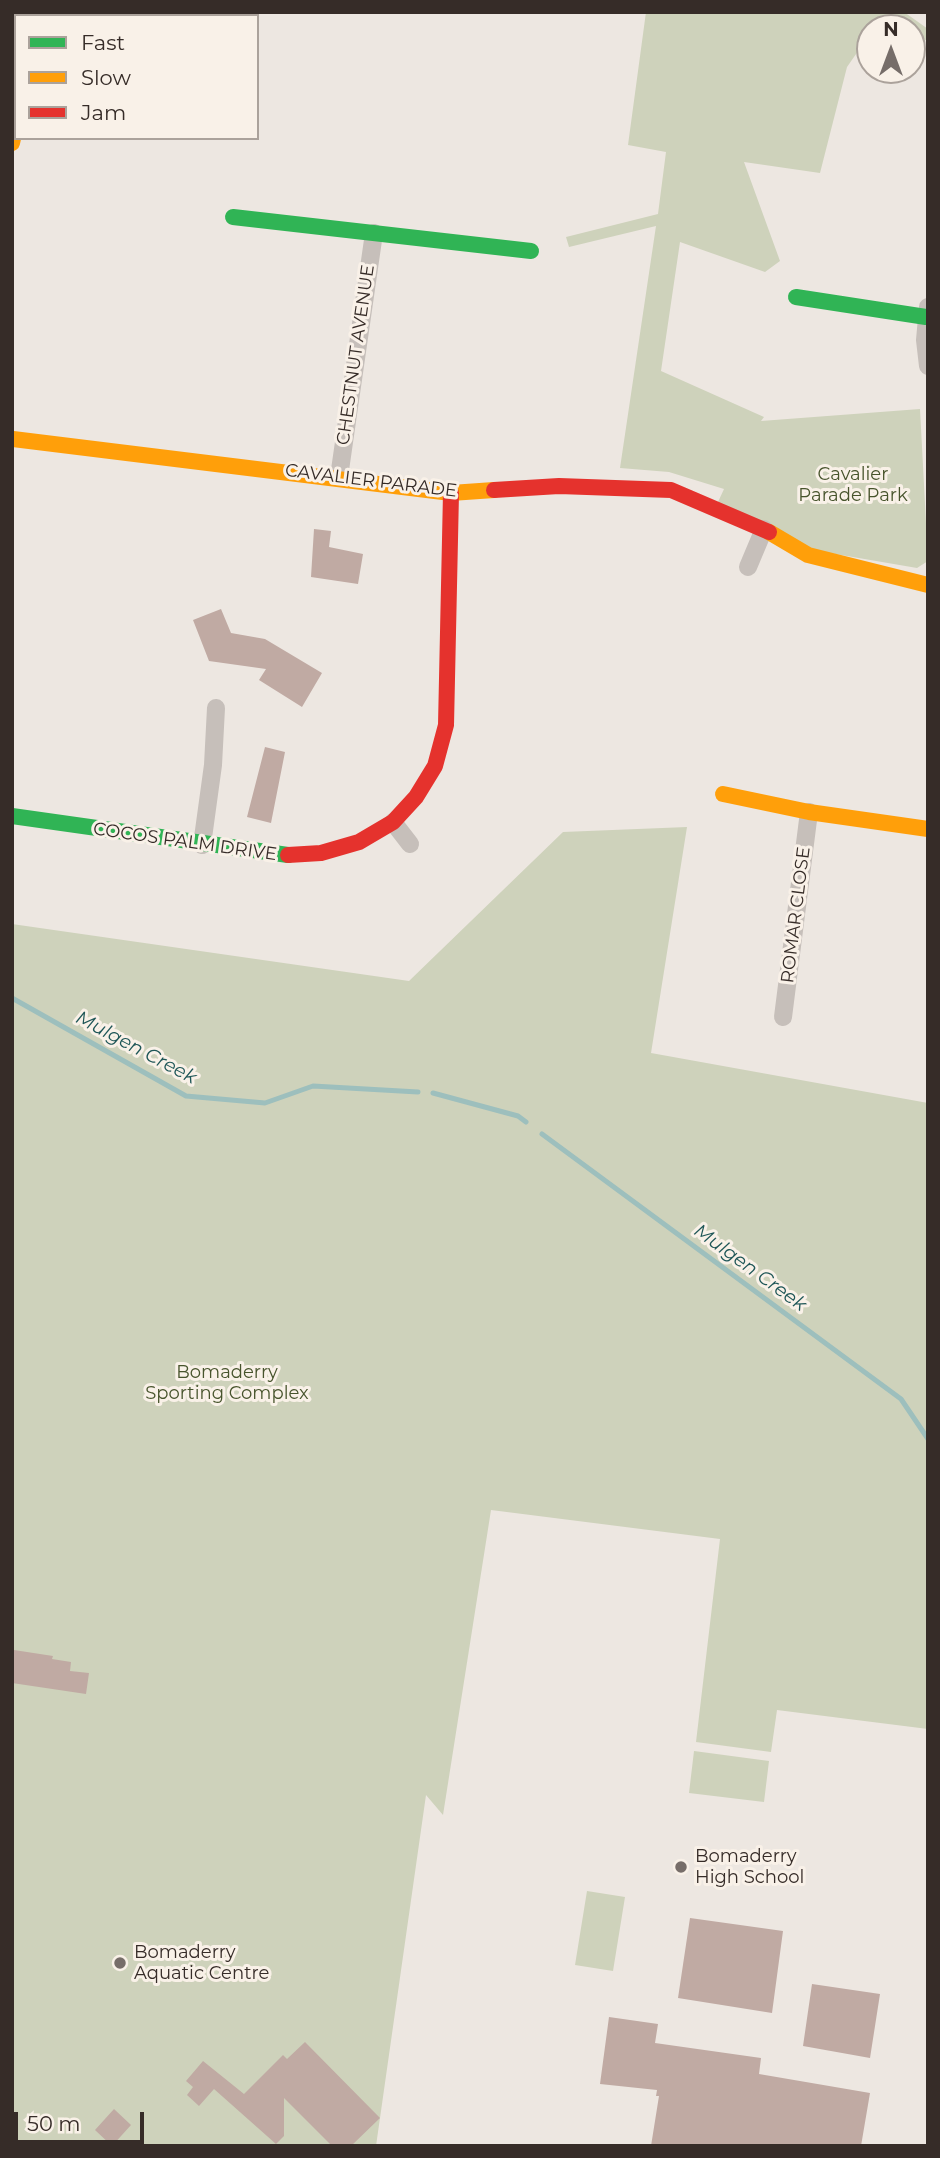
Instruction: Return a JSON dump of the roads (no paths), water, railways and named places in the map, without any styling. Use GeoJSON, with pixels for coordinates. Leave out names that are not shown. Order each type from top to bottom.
{"type":"FeatureCollection","features":[{"type":"Feature","properties":{"kind":"street"},"geometry":{"type":"LineString","coordinates":[[233,217],[531,251]]}},
{"type":"Feature","properties":{"kind":"street","name":"CHESTNUT AVENUE"},"geometry":{"type":"LineString","coordinates":[[339,477],[374,233]]}},
{"type":"Feature","properties":{"kind":"street"},"geometry":{"type":"LineString","coordinates":[[796,297],[927,312],[928,366]]}},
{"type":"Feature","properties":{"kind":"street"},"geometry":{"type":"LineString","coordinates":[[12,421],[13,440]]}},
{"type":"Feature","properties":{"kind":"street","name":"CAVALIER PARADE"},"geometry":{"type":"LineString","coordinates":[[13,440],[339,477],[451,493],[559,486],[671,490],[764,529],[808,555],[928,585]]}},
{"type":"Feature","properties":{"kind":"street","name":"COCOS PALM DRIVE"},"geometry":{"type":"LineString","coordinates":[[12,816],[276,856],[321,853],[359,842],[393,822],[415,797],[435,766],[446,725],[451,493]]}},
{"type":"Feature","properties":{"kind":"street"},"geometry":{"type":"LineString","coordinates":[[748,567],[764,529]]}},
{"type":"Feature","properties":{"kind":"street"},"geometry":{"type":"LineString","coordinates":[[202,845],[213,765],[216,708]]}},
{"type":"Feature","properties":{"kind":"street"},"geometry":{"type":"LineString","coordinates":[[723,794],[809,812],[928,829]]}},
{"type":"Feature","properties":{"kind":"street","name":"ROMAR CLOSE"},"geometry":{"type":"LineString","coordinates":[[783,1017],[809,812]]}},
{"type":"Feature","properties":{"kind":"street"},"geometry":{"type":"LineString","coordinates":[[393,822],[410,844]]}},
{"type":"Feature","properties":{"kind":"waterway","name":"Mulgen Creek"},"geometry":{"type":"LineString","coordinates":[[12,998],[186,1096],[265,1103],[313,1086],[418,1092]]}},
{"type":"Feature","properties":{"kind":"waterway","name":"Mulgen Creek"},"geometry":{"type":"LineString","coordinates":[[433,1093],[518,1116],[526,1122]]}},
{"type":"Feature","properties":{"kind":"waterway","name":"Mulgen Creek"},"geometry":{"type":"LineString","coordinates":[[542,1134],[901,1399],[928,1439]]}},
{"type":"Feature","properties":{"kind":"place","name":"Bomaderry High School"},"geometry":{"type":"Point","coordinates":[681,1867]}},
{"type":"Feature","properties":{"kind":"place","name":"Bomaderry Aquatic Centre"},"geometry":{"type":"Point","coordinates":[120,1963]}},
{"type":"Feature","properties":{"kind":"park label","name":"Cavalier Parade Park"},"geometry":{"type":"Point","coordinates":[853,485]}},
{"type":"Feature","properties":{"kind":"park label","name":"Bomaderry Sporting Complex"},"geometry":{"type":"Point","coordinates":[227,1383]}}]}
